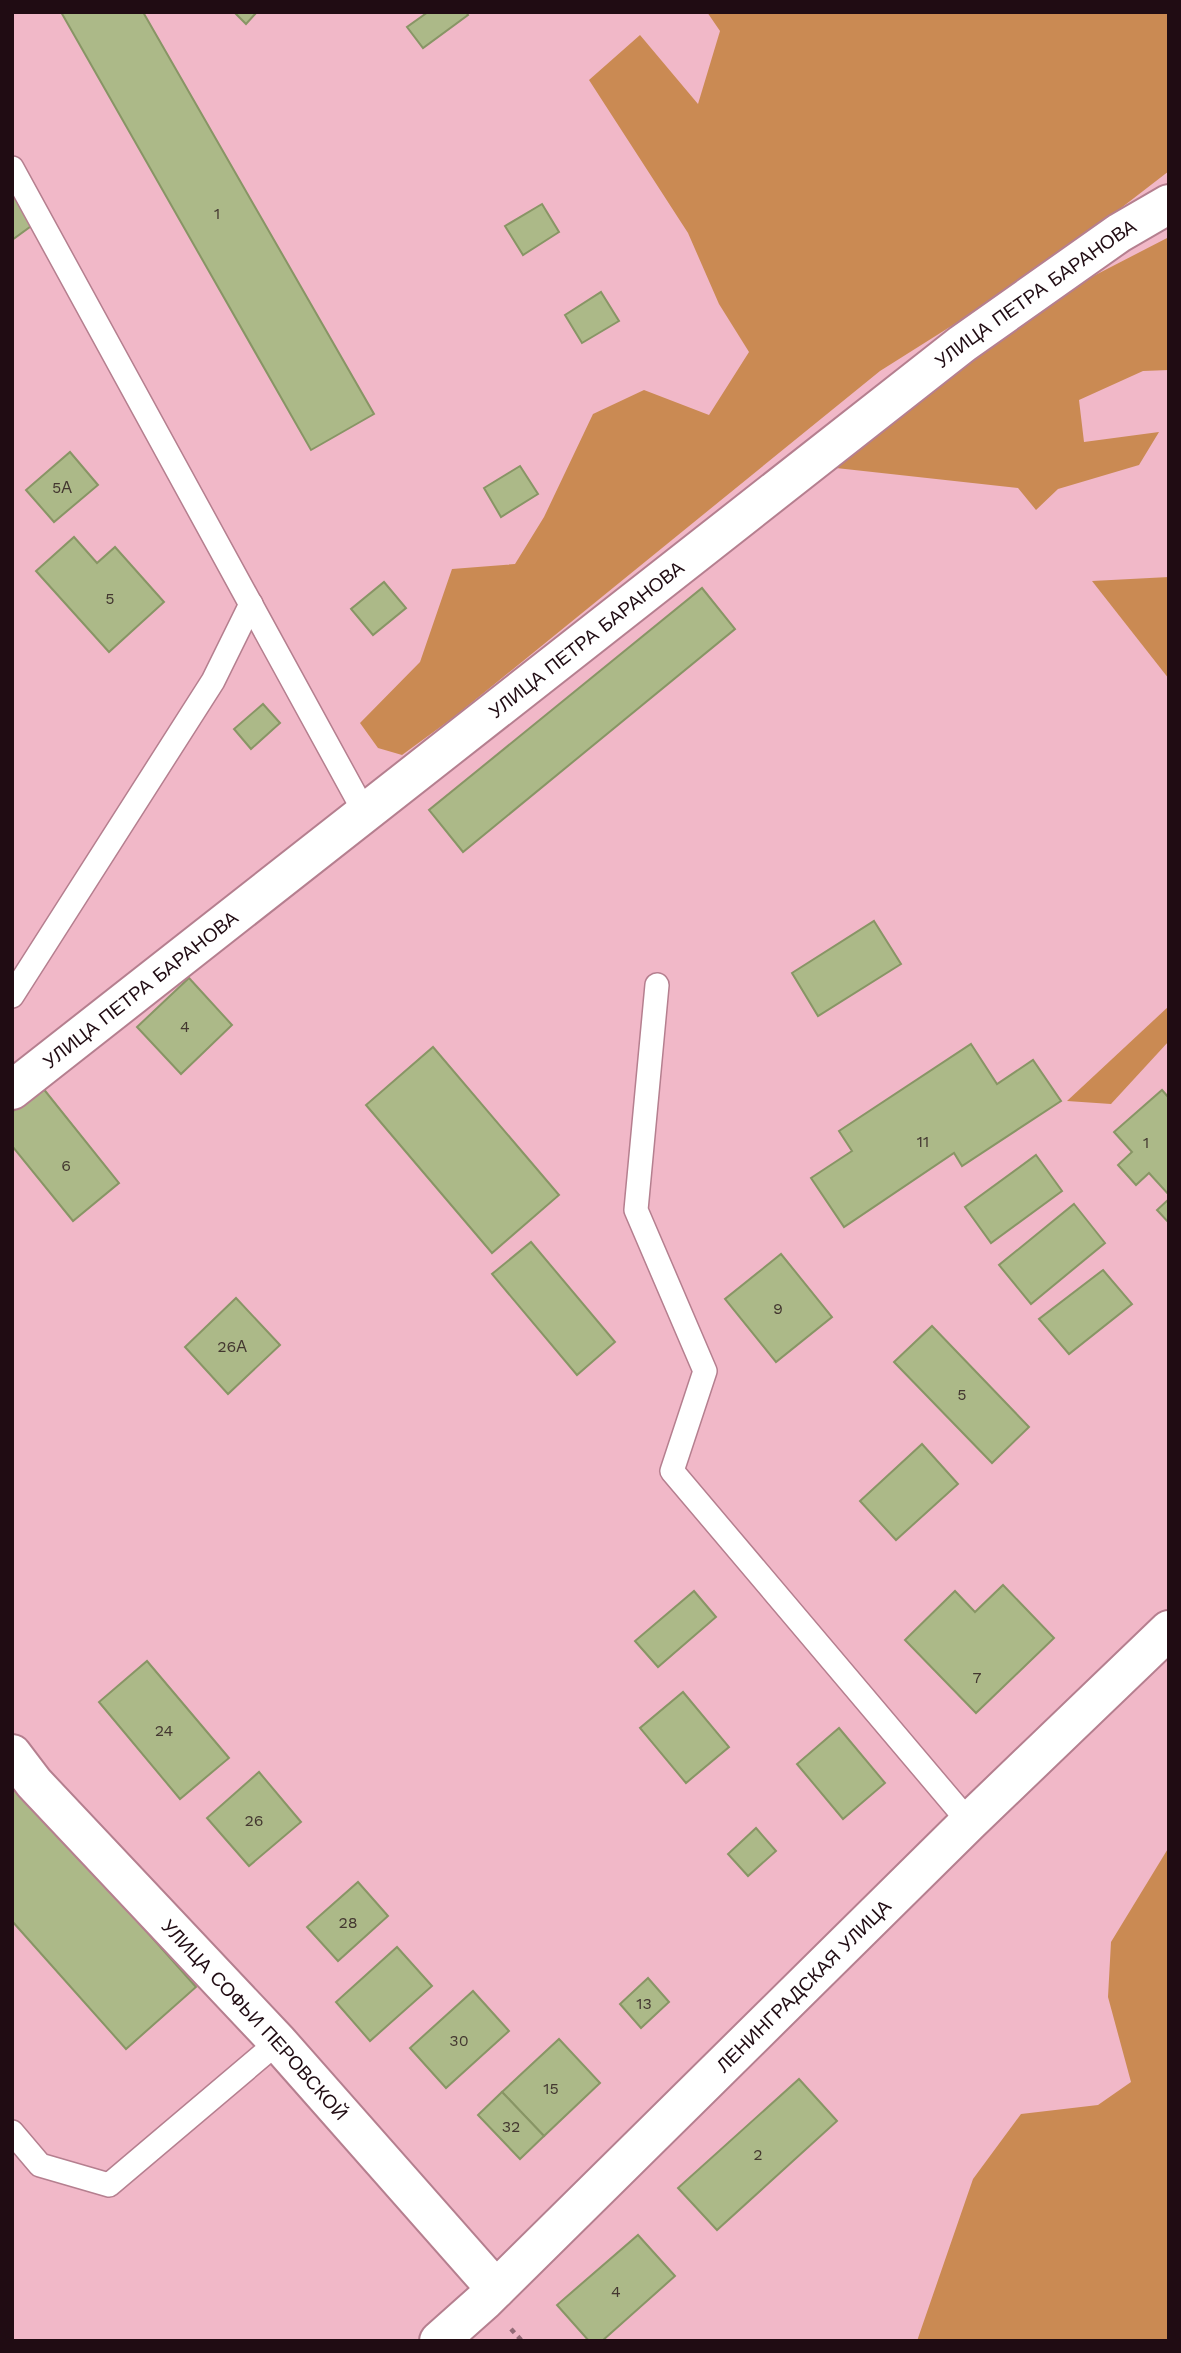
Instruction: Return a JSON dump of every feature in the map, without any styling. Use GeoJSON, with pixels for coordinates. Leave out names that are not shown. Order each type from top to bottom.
{"type":"FeatureCollection","features":[{"type":"Feature","properties":{"kind":"street","name":"УЛИЦА ПЕТРА БАРАНОВА"},"geometry":{"type":"LineString","coordinates":[[12,1090],[962,344],[1119,233],[1169,204]]}},
{"type":"Feature","properties":{"kind":"street","name":"ЛЕНИНГРАДСКАЯ УЛИЦА"},"geometry":{"type":"LineString","coordinates":[[439,2341],[496,2289],[969,1822],[1169,1630]]}},
{"type":"Feature","properties":{"kind":"street","name":"УЛИЦА СОФЬИ ПЕРОВСКОЙ"},"geometry":{"type":"LineString","coordinates":[[12,1754],[34,1783],[278,2042],[496,2289]]}},
{"type":"Feature","properties":{"kind":"lane"},"geometry":{"type":"LineString","coordinates":[[12,168],[365,813]]}},
{"type":"Feature","properties":{"kind":"lane"},"geometry":{"type":"LineString","coordinates":[[12,996],[213,681],[250,604]]}},
{"type":"Feature","properties":{"kind":"lane"},"geometry":{"type":"LineString","coordinates":[[657,985],[636,1210],[705,1371],[671,1471],[969,1822]]}},
{"type":"Feature","properties":{"kind":"lane"},"geometry":{"type":"LineString","coordinates":[[12,2132],[40,2165],[109,2185],[278,2042]]}},
{"type":"Feature","properties":{"kind":"shaded area"},"geometry":{"type":"Polygon","coordinates":[[[707,12],[1169,12],[1169,171],[1042,269],[880,371],[454,717],[402,755],[378,748],[360,723],[420,662],[452,569],[515,564],[544,517],[593,414],[644,390],[709,415],[749,352],[719,304],[688,233],[589,80],[640,35],[698,104],[720,31],[707,12]]]}},
{"type":"Feature","properties":{"kind":"shaded area"},"geometry":{"type":"Polygon","coordinates":[[[1169,237],[1169,370],[1143,371],[1079,400],[1084,442],[1159,432],[1139,465],[1058,489],[1036,510],[1018,488],[827,467],[1047,300],[1169,237]]]}},
{"type":"Feature","properties":{"kind":"shaded area"},"geometry":{"type":"Polygon","coordinates":[[[1169,577],[1169,679],[1092,581],[1169,577]]]}},
{"type":"Feature","properties":{"kind":"shaded area"},"geometry":{"type":"Polygon","coordinates":[[[1169,1006],[1169,1041],[1111,1104],[1067,1101],[1169,1006]]]}},
{"type":"Feature","properties":{"kind":"shaded area"},"geometry":{"type":"Polygon","coordinates":[[[1169,1847],[1169,2341],[917,2341],[973,2179],[1021,2114],[1098,2105],[1131,2082],[1108,1997],[1111,1942],[1169,1847]]]}},
{"type":"Feature","properties":{"kind":"building"},"geometry":{"type":"Polygon","coordinates":[[[61,12],[143,12],[374,414],[311,450],[61,12]]]}},
{"type":"Feature","properties":{"kind":"building"},"geometry":{"type":"Polygon","coordinates":[[[234,12],[257,12],[246,24],[234,12]]]}},
{"type":"Feature","properties":{"kind":"building"},"geometry":{"type":"Polygon","coordinates":[[[428,12],[466,12],[468,15],[423,48],[407,27],[428,12]]]}},
{"type":"Feature","properties":{"kind":"building"},"geometry":{"type":"Polygon","coordinates":[[[12,192],[34,224],[12,240],[12,192]]]}},
{"type":"Feature","properties":{"kind":"building"},"geometry":{"type":"Polygon","coordinates":[[[542,204],[559,232],[523,255],[505,226],[542,204]]]}},
{"type":"Feature","properties":{"kind":"building"},"geometry":{"type":"Polygon","coordinates":[[[601,292],[619,321],[582,343],[565,315],[601,292]]]}},
{"type":"Feature","properties":{"kind":"building"},"geometry":{"type":"Polygon","coordinates":[[[70,452],[98,485],[54,522],[26,490],[70,452]]]}},
{"type":"Feature","properties":{"kind":"building"},"geometry":{"type":"Polygon","coordinates":[[[520,466],[538,494],[501,517],[484,488],[520,466]]]}},
{"type":"Feature","properties":{"kind":"building"},"geometry":{"type":"Polygon","coordinates":[[[74,537],[97,563],[115,547],[164,602],[109,652],[36,571],[74,537]]]}},
{"type":"Feature","properties":{"kind":"building"},"geometry":{"type":"Polygon","coordinates":[[[384,582],[406,608],[373,635],[351,609],[384,582]]]}},
{"type":"Feature","properties":{"kind":"building"},"geometry":{"type":"Polygon","coordinates":[[[702,588],[735,629],[463,852],[429,810],[702,588]]]}},
{"type":"Feature","properties":{"kind":"building"},"geometry":{"type":"Polygon","coordinates":[[[263,704],[280,723],[251,749],[234,729],[263,704]]]}},
{"type":"Feature","properties":{"kind":"building"},"geometry":{"type":"Polygon","coordinates":[[[874,921],[901,964],[818,1016],[792,973],[874,921]]]}},
{"type":"Feature","properties":{"kind":"building"},"geometry":{"type":"Polygon","coordinates":[[[189,978],[232,1025],[181,1074],[137,1027],[189,978]]]}},
{"type":"Feature","properties":{"kind":"building"},"geometry":{"type":"Polygon","coordinates":[[[971,1044],[997,1084],[1033,1060],[1061,1101],[962,1166],[954,1153],[844,1227],[811,1178],[852,1151],[839,1131],[971,1044]]]}},
{"type":"Feature","properties":{"kind":"building"},"geometry":{"type":"Polygon","coordinates":[[[433,1047],[559,1195],[492,1253],[366,1105],[433,1047]]]}},
{"type":"Feature","properties":{"kind":"building"},"geometry":{"type":"Polygon","coordinates":[[[42,1087],[119,1183],[73,1221],[12,1146],[12,1112],[42,1087]]]}},
{"type":"Feature","properties":{"kind":"building"},"geometry":{"type":"Polygon","coordinates":[[[1162,1090],[1169,1098],[1169,1195],[1149,1173],[1136,1185],[1118,1165],[1132,1152],[1114,1132],[1162,1090]]]}},
{"type":"Feature","properties":{"kind":"building"},"geometry":{"type":"Polygon","coordinates":[[[1036,1155],[1062,1191],[991,1243],[965,1207],[1036,1155]]]}},
{"type":"Feature","properties":{"kind":"building"},"geometry":{"type":"Polygon","coordinates":[[[1169,1199],[1169,1223],[1157,1210],[1169,1199]]]}},
{"type":"Feature","properties":{"kind":"building"},"geometry":{"type":"Polygon","coordinates":[[[1074,1204],[1105,1243],[1031,1304],[999,1265],[1074,1204]]]}},
{"type":"Feature","properties":{"kind":"building"},"geometry":{"type":"Polygon","coordinates":[[[531,1242],[615,1342],[577,1375],[492,1274],[531,1242]]]}},
{"type":"Feature","properties":{"kind":"building"},"geometry":{"type":"Polygon","coordinates":[[[781,1254],[832,1317],[776,1362],[725,1299],[781,1254]]]}},
{"type":"Feature","properties":{"kind":"building"},"geometry":{"type":"Polygon","coordinates":[[[1103,1270],[1132,1304],[1069,1354],[1039,1319],[1103,1270]]]}},
{"type":"Feature","properties":{"kind":"building"},"geometry":{"type":"Polygon","coordinates":[[[236,1298],[280,1345],[228,1394],[185,1347],[236,1298]]]}},
{"type":"Feature","properties":{"kind":"building"},"geometry":{"type":"Polygon","coordinates":[[[932,1326],[1029,1427],[992,1463],[894,1362],[932,1326]]]}},
{"type":"Feature","properties":{"kind":"building"},"geometry":{"type":"Polygon","coordinates":[[[922,1444],[958,1484],[896,1540],[860,1501],[922,1444]]]}},
{"type":"Feature","properties":{"kind":"building"},"geometry":{"type":"Polygon","coordinates":[[[1003,1585],[1054,1638],[976,1713],[905,1640],[955,1591],[975,1612],[1003,1585]]]}},
{"type":"Feature","properties":{"kind":"building"},"geometry":{"type":"Polygon","coordinates":[[[694,1591],[716,1617],[658,1667],[635,1641],[694,1591]]]}},
{"type":"Feature","properties":{"kind":"building"},"geometry":{"type":"Polygon","coordinates":[[[147,1661],[229,1758],[180,1799],[99,1702],[147,1661]]]}},
{"type":"Feature","properties":{"kind":"building"},"geometry":{"type":"Polygon","coordinates":[[[683,1692],[729,1747],[686,1783],[640,1728],[683,1692]]]}},
{"type":"Feature","properties":{"kind":"building"},"geometry":{"type":"Polygon","coordinates":[[[839,1728],[885,1783],[843,1819],[797,1764],[839,1728]]]}},
{"type":"Feature","properties":{"kind":"building"},"geometry":{"type":"Polygon","coordinates":[[[259,1772],[301,1822],[249,1866],[207,1818],[259,1772]]]}},
{"type":"Feature","properties":{"kind":"building"},"geometry":{"type":"Polygon","coordinates":[[[12,1780],[196,1987],[126,2049],[12,1921],[12,1780]]]}},
{"type":"Feature","properties":{"kind":"building"},"geometry":{"type":"Polygon","coordinates":[[[756,1828],[776,1851],[748,1876],[728,1854],[756,1828]]]}},
{"type":"Feature","properties":{"kind":"building"},"geometry":{"type":"Polygon","coordinates":[[[358,1882],[388,1916],[338,1961],[307,1927],[358,1882]]]}},
{"type":"Feature","properties":{"kind":"building"},"geometry":{"type":"Polygon","coordinates":[[[397,1947],[432,1986],[370,2041],[336,2002],[397,1947]]]}},
{"type":"Feature","properties":{"kind":"building"},"geometry":{"type":"Polygon","coordinates":[[[648,1978],[669,2002],[641,2028],[620,2004],[648,1978]]]}},
{"type":"Feature","properties":{"kind":"building"},"geometry":{"type":"Polygon","coordinates":[[[473,1991],[509,2031],[446,2088],[410,2048],[473,1991]]]}},
{"type":"Feature","properties":{"kind":"building"},"geometry":{"type":"Polygon","coordinates":[[[559,2039],[600,2083],[544,2136],[502,2092],[559,2039]]]}},
{"type":"Feature","properties":{"kind":"building"},"geometry":{"type":"Polygon","coordinates":[[[799,2079],[837,2121],[717,2230],[678,2188],[799,2079]]]}},
{"type":"Feature","properties":{"kind":"building"},"geometry":{"type":"Polygon","coordinates":[[[502,2092],[544,2136],[520,2159],[478,2115],[502,2092]]]}},
{"type":"Feature","properties":{"kind":"building"},"geometry":{"type":"Polygon","coordinates":[[[638,2235],[675,2276],[602,2341],[589,2341],[557,2305],[638,2235]]]}}]}
